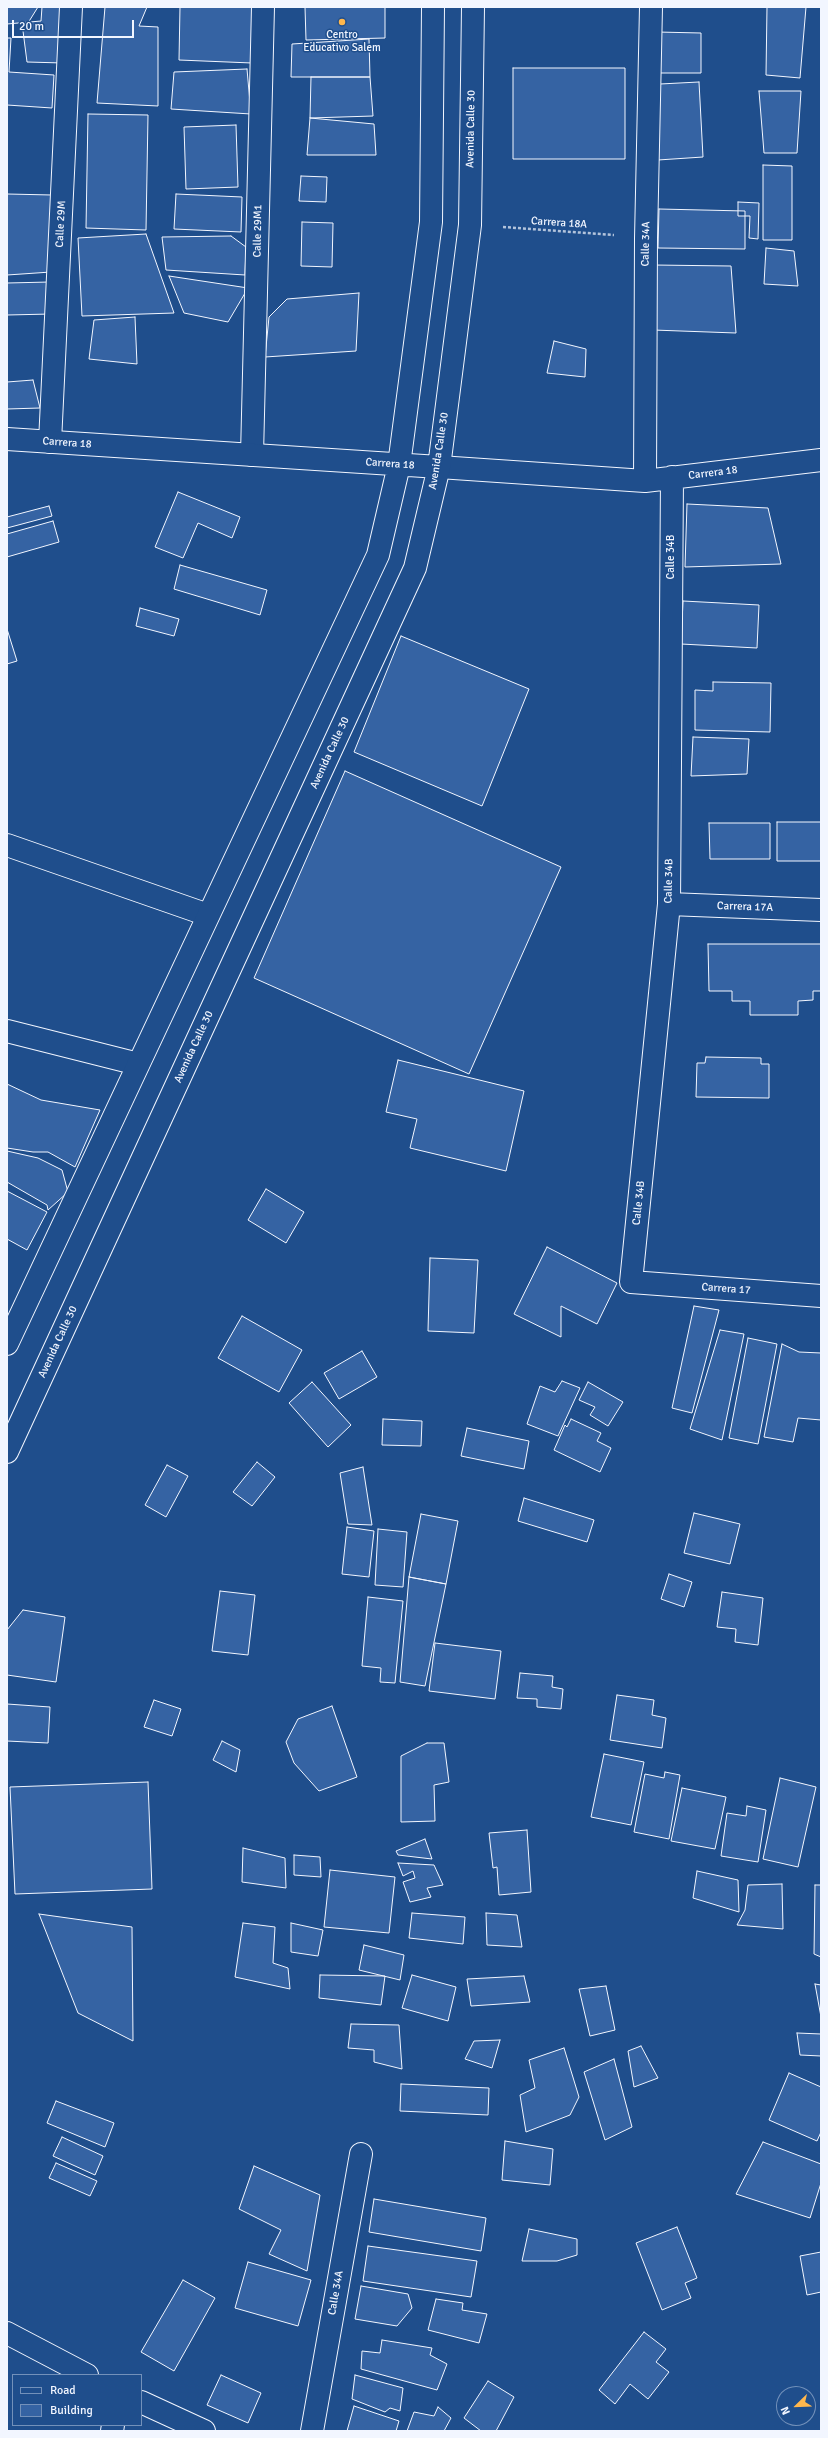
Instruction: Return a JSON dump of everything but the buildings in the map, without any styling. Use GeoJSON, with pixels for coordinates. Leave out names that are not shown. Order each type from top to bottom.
{"type":"FeatureCollection","features":[{"type":"Feature","properties":{"kind":"street","name":"Calle 29M"},"geometry":{"type":"LineString","coordinates":[[50,442],[71,7]]}},
{"type":"Feature","properties":{"kind":"street","name":"Calle 29M1"},"geometry":{"type":"LineString","coordinates":[[252,455],[263,7]]}},
{"type":"Feature","properties":{"kind":"street"},"geometry":{"type":"LineString","coordinates":[[7,1344],[378,555],[399,465],[431,222],[433,7]]}},
{"type":"Feature","properties":{"kind":"street","name":"Avenida Calle 30"},"geometry":{"type":"LineString","coordinates":[[7,1452],[415,568],[439,467],[470,225],[473,7]]}},
{"type":"Feature","properties":{"kind":"street","name":"Calle 34A"},"geometry":{"type":"LineString","coordinates":[[645,481],[646,238],[652,7]]}},
{"type":"Feature","properties":{"kind":"street","name":"Carrera 18"},"geometry":{"type":"LineString","coordinates":[[7,439],[645,481],[821,460]]}},
{"type":"Feature","properties":{"kind":"street","name":"Calle 34B"},"geometry":{"type":"LineString","coordinates":[[631,1282],[669,904],[672,478]]}},
{"type":"Feature","properties":{"kind":"street"},"geometry":{"type":"LineString","coordinates":[[7,845],[208,916]]}},
{"type":"Feature","properties":{"kind":"street","name":"Carrera 17A"},"geometry":{"type":"LineString","coordinates":[[669,904],[821,910]]}},
{"type":"Feature","properties":{"kind":"street"},"geometry":{"type":"LineString","coordinates":[[7,1030],[138,1064]]}},
{"type":"Feature","properties":{"kind":"street","name":"Carrera 17"},"geometry":{"type":"LineString","coordinates":[[631,1282],[821,1296]]}},
{"type":"Feature","properties":{"kind":"street","name":"Calle 34A"},"geometry":{"type":"LineString","coordinates":[[312,2431],[361,2154]]}},
{"type":"Feature","properties":{"kind":"street"},"geometry":{"type":"LineString","coordinates":[[7,2333],[85,2374]]}},
{"type":"Feature","properties":{"kind":"street"},"geometry":{"type":"LineString","coordinates":[[142,2402],[204,2431]]}},
{"type":"Feature","properties":{"kind":"path","name":"Carrera 18A"},"geometry":{"type":"LineString","coordinates":[[470,225],[646,238]]}},
{"type":"Feature","properties":{"kind":"place","name":"Centro Educativo Salem"},"geometry":{"type":"Point","coordinates":[342,22]}}]}
